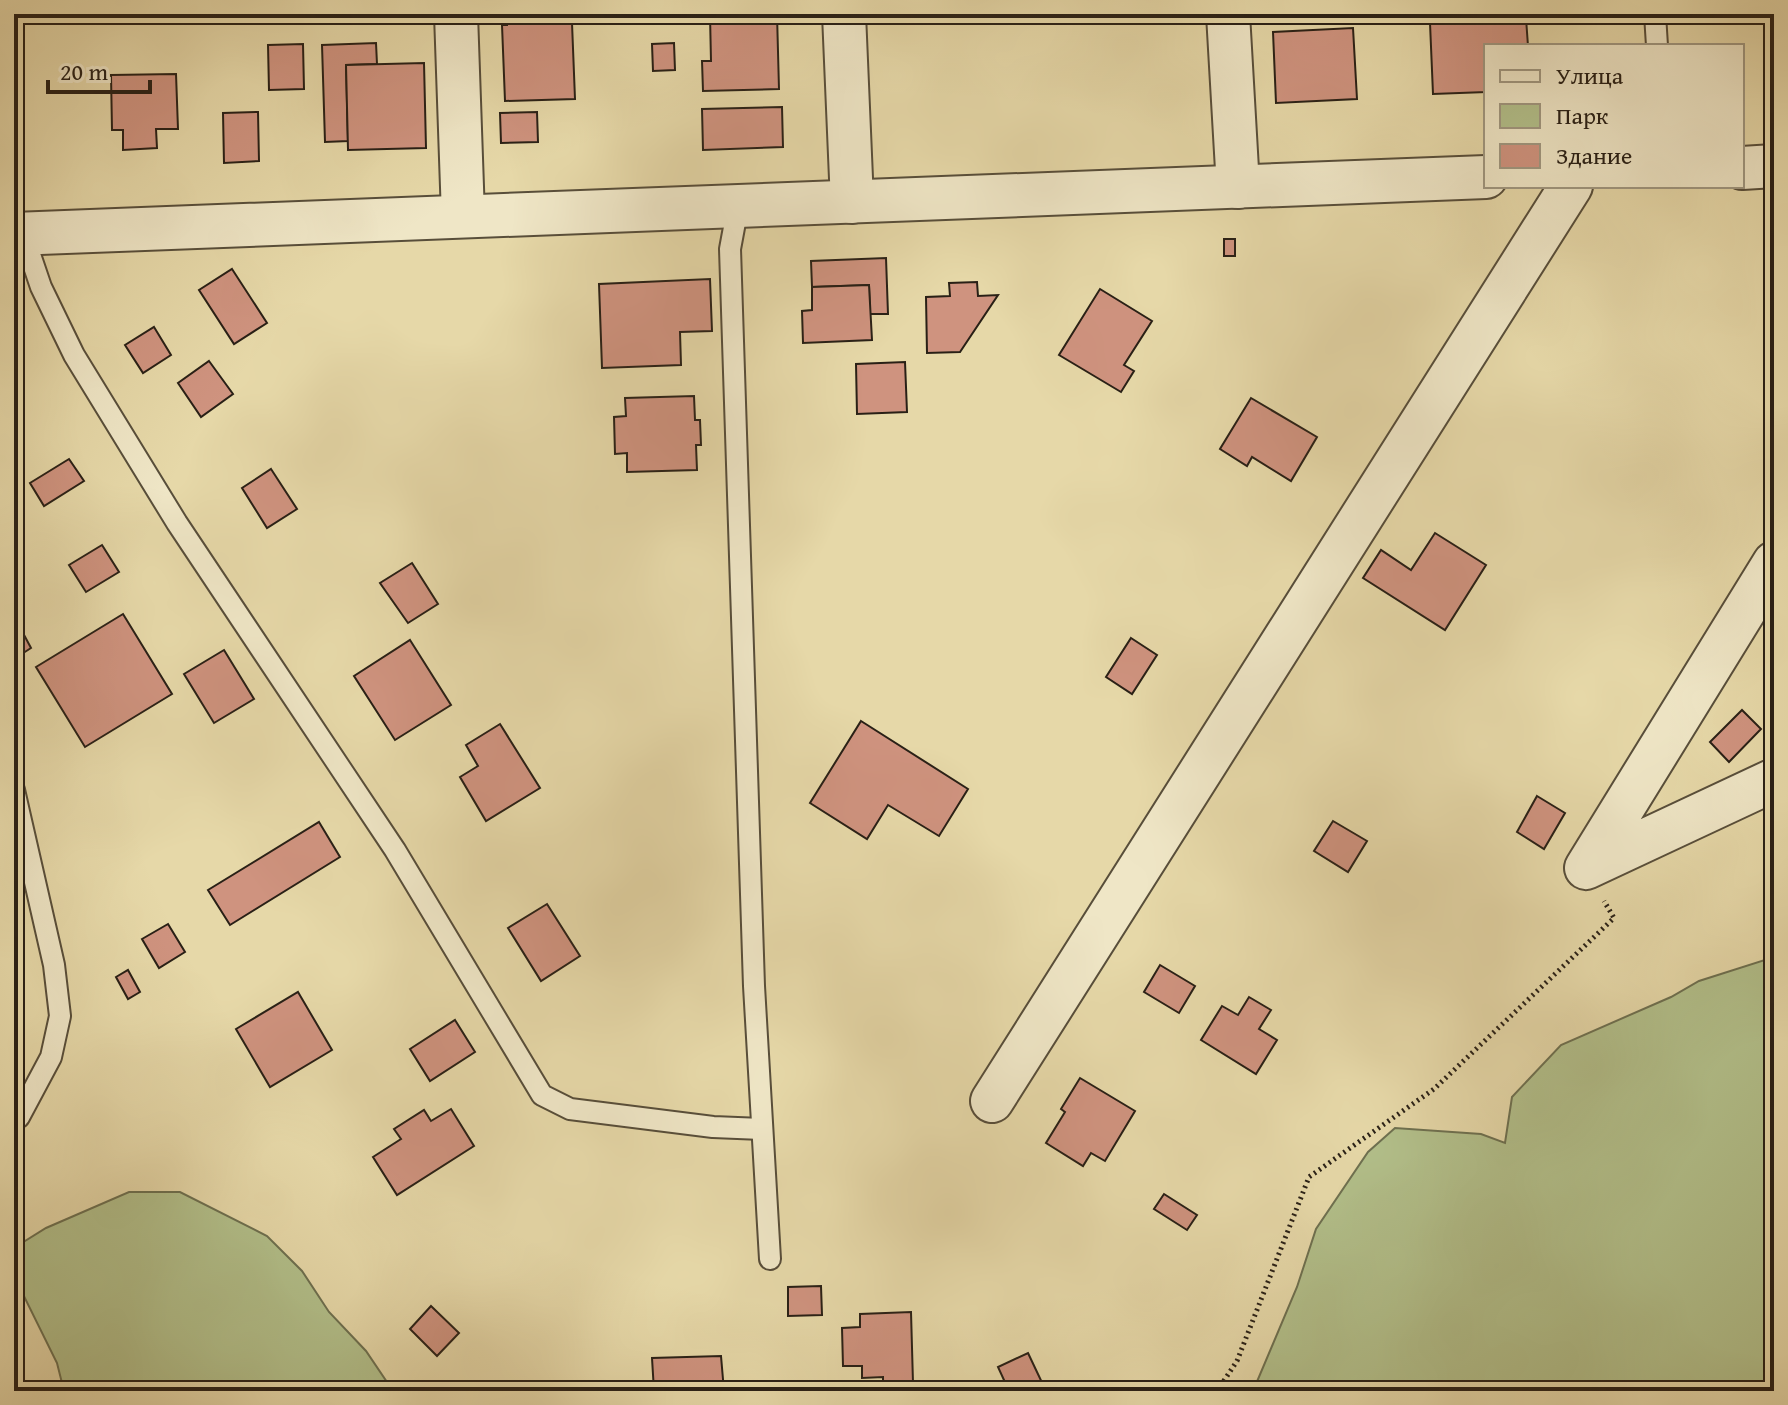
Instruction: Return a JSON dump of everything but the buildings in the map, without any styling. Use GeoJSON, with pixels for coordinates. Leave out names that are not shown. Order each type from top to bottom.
{"type":"FeatureCollection","features":[{"type":"Feature","properties":{"kind":"street"},"geometry":{"type":"LineString","coordinates":[[456,14],[463,216]]}},
{"type":"Feature","properties":{"kind":"street"},"geometry":{"type":"LineString","coordinates":[[844,14],[852,202]]}},
{"type":"Feature","properties":{"kind":"street"},"geometry":{"type":"LineString","coordinates":[[1228,14],[1238,187]]}},
{"type":"Feature","properties":{"kind":"street"},"geometry":{"type":"LineString","coordinates":[[1744,168],[1774,166]]}},
{"type":"Feature","properties":{"kind":"street"},"geometry":{"type":"LineString","coordinates":[[19,234],[1484,177]]}},
{"type":"Feature","properties":{"kind":"street"},"geometry":{"type":"LineString","coordinates":[[992,1101],[1570,188]]}},
{"type":"Feature","properties":{"kind":"street"},"geometry":{"type":"LineString","coordinates":[[1586,868],[1774,563]]}},
{"type":"Feature","properties":{"kind":"street"},"geometry":{"type":"LineString","coordinates":[[1586,868],[1774,780]]}},
{"type":"Feature","properties":{"kind":"lane"},"geometry":{"type":"LineString","coordinates":[[1655,14],[1657,44]]}},
{"type":"Feature","properties":{"kind":"lane"},"geometry":{"type":"LineString","coordinates":[[738,206],[730,249],[753,970],[770,1259]]}},
{"type":"Feature","properties":{"kind":"lane"},"geometry":{"type":"LineString","coordinates":[[19,234],[74,355],[177,523],[395,850],[542,1095],[570,1109],[713,1127],[762,1129]]}},
{"type":"Feature","properties":{"kind":"lane"},"geometry":{"type":"LineString","coordinates":[[14,790],[54,965],[60,1016],[51,1057],[19,1117]]}},
{"type":"Feature","properties":{"kind":"path"},"geometry":{"type":"LineString","coordinates":[[1217,1391],[1237,1361],[1309,1177],[1434,1089],[1614,918],[1586,868]]}},
{"type":"Feature","properties":{"kind":"path"},"geometry":{"type":"LineString","coordinates":[[14,1372],[22,1391]]}},
{"type":"Feature","properties":{"kind":"green space"},"geometry":{"type":"Polygon","coordinates":[[[1774,957],[1774,1391],[1253,1391],[1297,1287],[1316,1229],[1368,1152],[1395,1128],[1481,1134],[1505,1143],[1512,1097],[1561,1045],[1671,997],[1699,981],[1774,957]]]}},
{"type":"Feature","properties":{"kind":"green space"},"geometry":{"type":"Polygon","coordinates":[[[129,1192],[180,1192],[267,1236],[302,1271],[329,1312],[366,1351],[393,1391],[64,1391],[57,1363],[14,1276],[17,1246],[46,1228],[129,1192]]]}}]}
